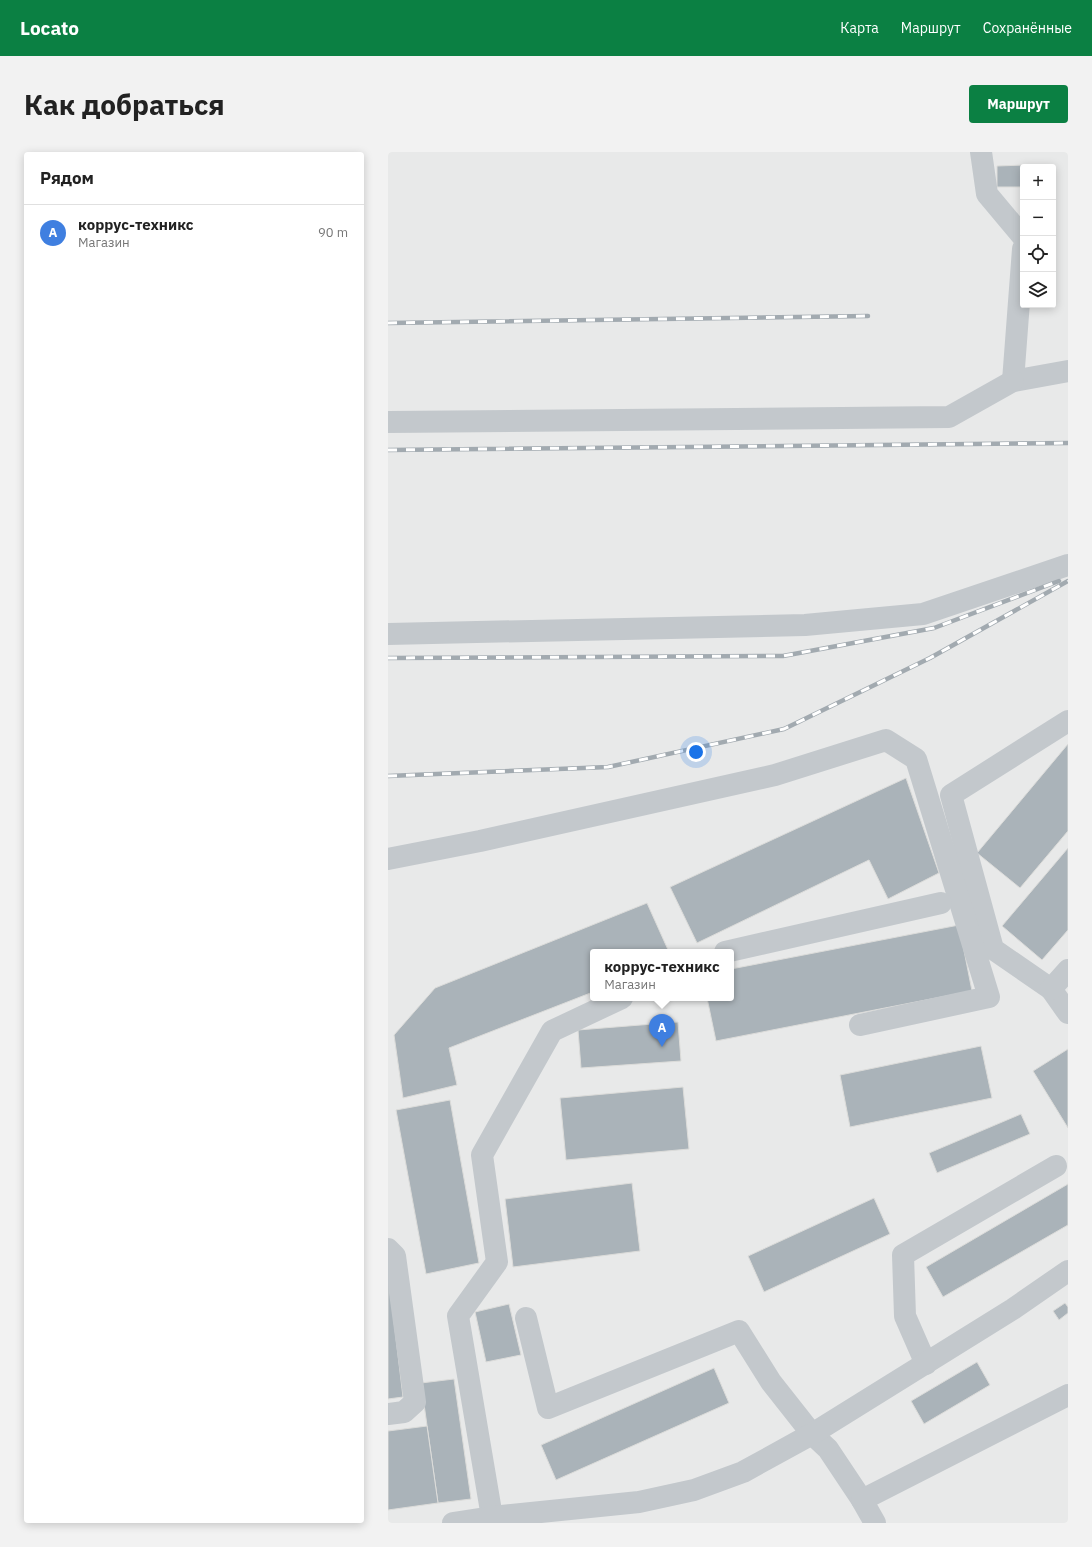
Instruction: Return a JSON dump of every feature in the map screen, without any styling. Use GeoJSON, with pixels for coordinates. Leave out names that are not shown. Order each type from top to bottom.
{"type":"FeatureCollection","features":[{"type":"Feature","properties":{"kind":"lane"},"geometry":{"type":"LineString","coordinates":[[981,152],[987,194],[1022,236]]}},
{"type":"Feature","properties":{"kind":"lane"},"geometry":{"type":"LineString","coordinates":[[1013,381],[1021,272]]}},
{"type":"Feature","properties":{"kind":"lane"},"geometry":{"type":"LineString","coordinates":[[388,422],[950,417],[1013,381],[1068,371]]}},
{"type":"Feature","properties":{"kind":"lane"},"geometry":{"type":"LineString","coordinates":[[388,634],[805,625],[923,614],[1068,564]]}},
{"type":"Feature","properties":{"kind":"lane"},"geometry":{"type":"LineString","coordinates":[[1068,721],[951,795],[993,949],[1051,989],[1068,1013]]}},
{"type":"Feature","properties":{"kind":"lane"},"geometry":{"type":"LineString","coordinates":[[388,859],[488,839],[775,775],[886,740],[916,759],[988,996],[860,1025]]}},
{"type":"Feature","properties":{"kind":"lane"},"geometry":{"type":"LineString","coordinates":[[734,950],[941,903]]}},
{"type":"Feature","properties":{"kind":"lane"},"geometry":{"type":"LineString","coordinates":[[1051,989],[1068,970]]}},
{"type":"Feature","properties":{"kind":"lane"},"geometry":{"type":"LineString","coordinates":[[492,1517],[458,1316],[497,1262],[482,1155],[552,1031],[616,1001]]}},
{"type":"Feature","properties":{"kind":"lane"},"geometry":{"type":"LineString","coordinates":[[926,1364],[905,1316],[903,1255],[1056,1166]]}},
{"type":"Feature","properties":{"kind":"lane"},"geometry":{"type":"LineString","coordinates":[[388,1249],[395,1256],[415,1402],[404,1412],[388,1414]]}},
{"type":"Feature","properties":{"kind":"lane"},"geometry":{"type":"LineString","coordinates":[[453,1523],[492,1517],[639,1502],[694,1490],[743,1472],[812,1434],[926,1364],[1013,1310],[1068,1272]]}},
{"type":"Feature","properties":{"kind":"lane"},"geometry":{"type":"LineString","coordinates":[[526,1318],[548,1408],[739,1331],[771,1382],[812,1434],[828,1449],[862,1500],[875,1523]]}},
{"type":"Feature","properties":{"kind":"lane"},"geometry":{"type":"LineString","coordinates":[[862,1500],[1068,1395]]}},
{"type":"Feature","properties":{"kind":"shaded area"},"geometry":{"type":"Polygon","coordinates":[[[388,152],[1068,152],[1068,1523],[388,1523],[388,152]]]}},
{"type":"Feature","properties":{"kind":"building"},"geometry":{"type":"Polygon","coordinates":[[[1020,165],[1020,187],[997,187],[997,166],[1020,165]]]}},
{"type":"Feature","properties":{"kind":"building"},"geometry":{"type":"Polygon","coordinates":[[[1068,744],[1068,831],[1020,888],[977,853],[1068,744]]]}},
{"type":"Feature","properties":{"kind":"building"},"geometry":{"type":"Polygon","coordinates":[[[906,778],[939,873],[888,899],[869,860],[697,943],[670,887],[906,778]]]}},
{"type":"Feature","properties":{"kind":"building"},"geometry":{"type":"Polygon","coordinates":[[[1068,848],[1068,930],[1042,960],[1002,926],[1068,848]]]}},
{"type":"Feature","properties":{"kind":"building"},"geometry":{"type":"Polygon","coordinates":[[[647,903],[668,949],[590,949],[590,993],[449,1048],[457,1085],[403,1098],[394,1035],[435,988],[647,903]]]}},
{"type":"Feature","properties":{"kind":"building"},"geometry":{"type":"Polygon","coordinates":[[[959,925],[972,991],[716,1041],[708,1001],[734,1001],[734,968],[959,925]]]}},
{"type":"Feature","properties":{"kind":"building"},"geometry":{"type":"Polygon","coordinates":[[[678,1022],[681,1061],[581,1068],[578,1030],[678,1022]]]}},
{"type":"Feature","properties":{"kind":"building"},"geometry":{"type":"Polygon","coordinates":[[[981,1046],[992,1098],[850,1127],[840,1075],[981,1046]]]}},
{"type":"Feature","properties":{"kind":"building"},"geometry":{"type":"Polygon","coordinates":[[[1068,1049],[1068,1128],[1033,1071],[1068,1049]]]}},
{"type":"Feature","properties":{"kind":"building"},"geometry":{"type":"Polygon","coordinates":[[[683,1087],[689,1149],[566,1160],[560,1098],[683,1087]]]}},
{"type":"Feature","properties":{"kind":"building"},"geometry":{"type":"Polygon","coordinates":[[[450,1100],[479,1263],[426,1274],[396,1110],[450,1100]]]}},
{"type":"Feature","properties":{"kind":"building"},"geometry":{"type":"Polygon","coordinates":[[[1021,1114],[1030,1134],[937,1173],[929,1153],[1021,1114]]]}},
{"type":"Feature","properties":{"kind":"building"},"geometry":{"type":"Polygon","coordinates":[[[632,1183],[640,1251],[513,1267],[505,1199],[632,1183]]]}},
{"type":"Feature","properties":{"kind":"building"},"geometry":{"type":"Polygon","coordinates":[[[1068,1184],[1068,1225],[943,1297],[926,1267],[1068,1184]]]}},
{"type":"Feature","properties":{"kind":"building"},"geometry":{"type":"Polygon","coordinates":[[[874,1198],[890,1234],[764,1292],[748,1256],[874,1198]]]}},
{"type":"Feature","properties":{"kind":"building"},"geometry":{"type":"Polygon","coordinates":[[[388,1271],[403,1397],[388,1399],[388,1271]]]}},
{"type":"Feature","properties":{"kind":"building"},"geometry":{"type":"Polygon","coordinates":[[[1065,1303],[1068,1307],[1068,1313],[1059,1320],[1053,1311],[1065,1303]]]}},
{"type":"Feature","properties":{"kind":"building"},"geometry":{"type":"Polygon","coordinates":[[[509,1304],[521,1355],[486,1362],[475,1312],[509,1304]]]}},
{"type":"Feature","properties":{"kind":"building"},"geometry":{"type":"Polygon","coordinates":[[[977,1362],[990,1385],[924,1424],[911,1401],[977,1362]]]}},
{"type":"Feature","properties":{"kind":"building"},"geometry":{"type":"Polygon","coordinates":[[[714,1368],[729,1403],[556,1480],[541,1445],[714,1368]]]}},
{"type":"Feature","properties":{"kind":"building"},"geometry":{"type":"Polygon","coordinates":[[[454,1379],[471,1499],[438,1503],[421,1383],[454,1379]]]}},
{"type":"Feature","properties":{"kind":"building"},"geometry":{"type":"Polygon","coordinates":[[[427,1426],[438,1503],[388,1510],[388,1431],[427,1426]]]}},
{"type":"Feature","properties":{"kind":"railway"},"geometry":{"type":"LineString","coordinates":[[388,323],[868,316]]}},
{"type":"Feature","properties":{"kind":"railway"},"geometry":{"type":"LineString","coordinates":[[388,450],[1068,443]]}},
{"type":"Feature","properties":{"kind":"railway"},"geometry":{"type":"LineString","coordinates":[[388,658],[783,656],[934,628],[1059,581]]}},
{"type":"Feature","properties":{"kind":"railway"},"geometry":{"type":"LineString","coordinates":[[388,776],[608,767],[784,729],[930,658],[1068,581]]}},
{"type":"Feature","properties":{"kind":"place","name":"коррус-техникс"},"geometry":{"type":"Point","coordinates":[662,1047]}}]}
